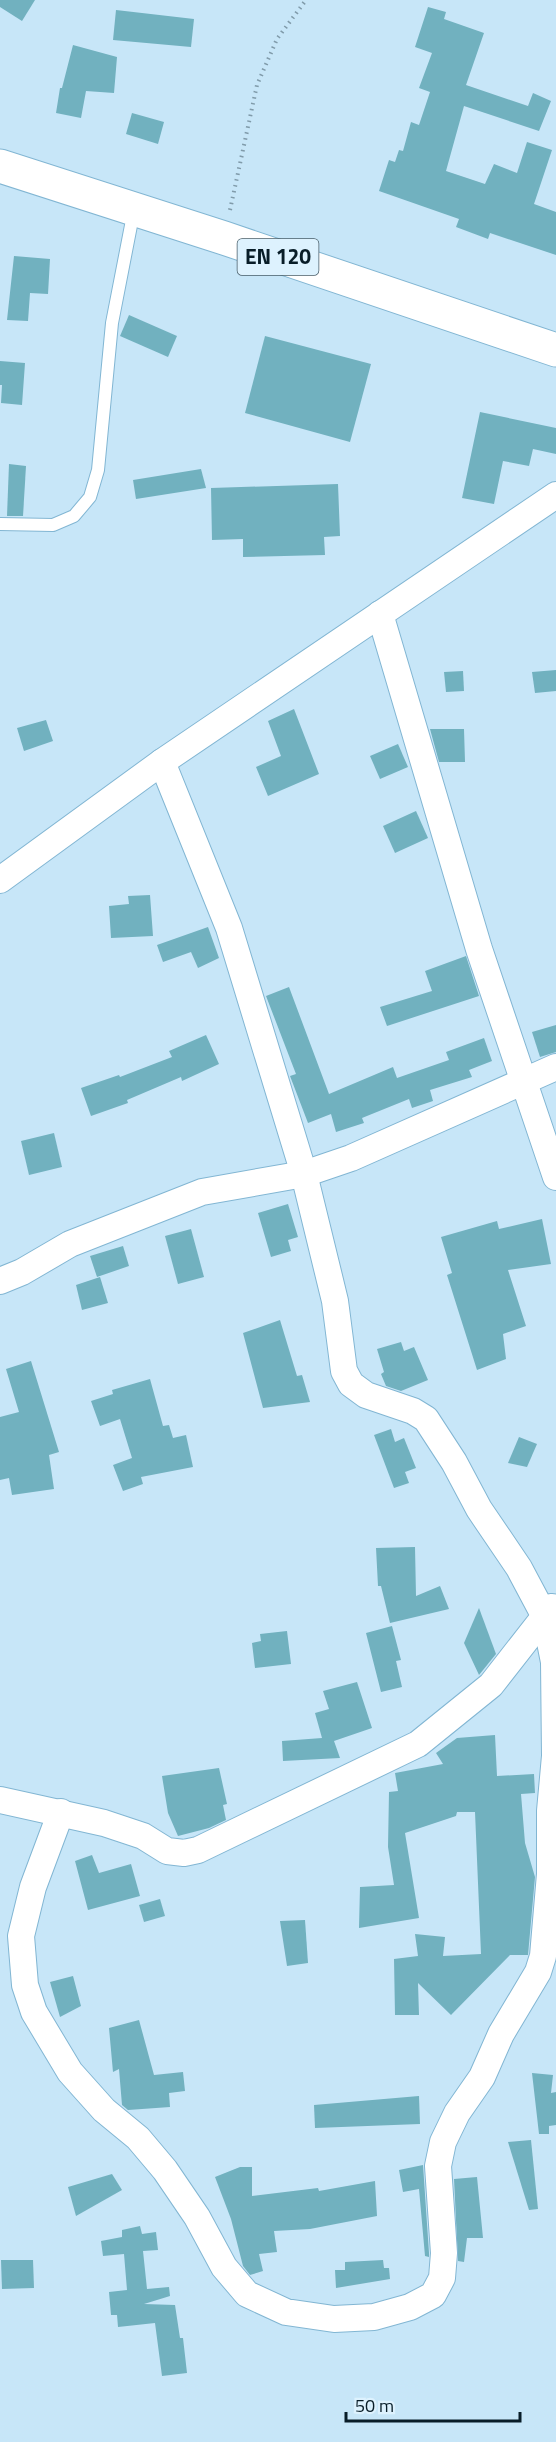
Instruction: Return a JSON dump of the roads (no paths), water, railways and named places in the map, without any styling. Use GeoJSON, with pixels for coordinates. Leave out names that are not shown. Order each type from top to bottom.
{"type":"FeatureCollection","features":[{"type":"Feature","properties":{"kind":"main road","name":"EN 120"},"geometry":{"type":"LineString","coordinates":[[0,166],[224,238],[556,350]]}},
{"type":"Feature","properties":{"kind":"street"},"geometry":{"type":"LineString","coordinates":[[0,880],[162,762],[556,495]]}},
{"type":"Feature","properties":{"kind":"street"},"geometry":{"type":"LineString","coordinates":[[380,614],[478,950],[556,1177]]}},
{"type":"Feature","properties":{"kind":"street"},"geometry":{"type":"LineString","coordinates":[[62,1812],[33,1887],[21,1936],[25,1985],[34,2012],[70,2072],[104,2110],[138,2138],[165,2170],[197,2217],[224,2267],[247,2294],[286,2312],[334,2319],[374,2317],[410,2307],[432,2295],[442,2278],[444,2253],[438,2166],[443,2142],[457,2113],[482,2078],[501,2034],[538,1972],[543,1956],[550,1874],[550,1810],[555,1756],[551,1609],[519,1568],[479,1509],[454,1462],[426,1419],[412,1411],[366,1395],[351,1384],[344,1371],[335,1301],[304,1174],[229,928],[162,762]]}},
{"type":"Feature","properties":{"kind":"street"},"geometry":{"type":"LineString","coordinates":[[0,1281],[22,1272],[70,1244],[202,1192],[304,1174],[351,1158],[556,1067]]}},
{"type":"Feature","properties":{"kind":"street"},"geometry":{"type":"LineString","coordinates":[[0,1800],[104,1823],[143,1836],[167,1851],[184,1853],[198,1850],[418,1744],[491,1685],[551,1609]]}},
{"type":"Feature","properties":{"kind":"lane"},"geometry":{"type":"LineString","coordinates":[[0,524],[52,525],[74,516],[90,496],[98,470],[112,323],[134,210]]}}]}
